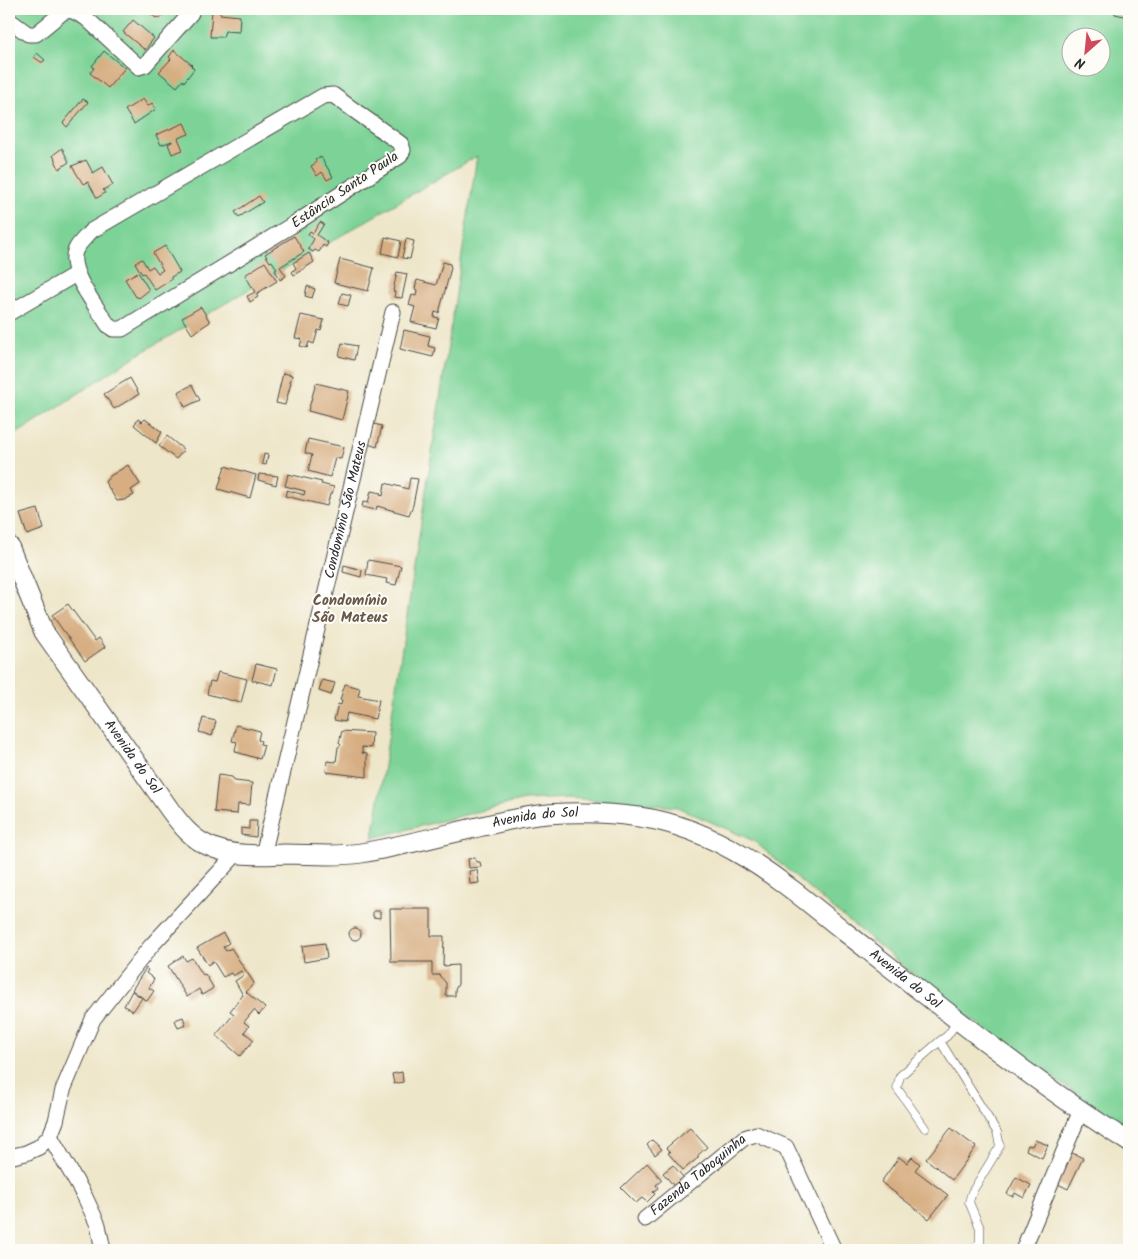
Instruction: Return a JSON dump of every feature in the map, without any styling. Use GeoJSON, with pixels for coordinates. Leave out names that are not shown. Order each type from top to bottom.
{"type":"FeatureCollection","features":[{"type":"Feature","properties":{"kind":"street"},"geometry":{"type":"LineString","coordinates":[[9,20],[28,34],[36,34],[63,12],[71,10],[86,18],[139,67],[145,65],[191,12]]}},
{"type":"Feature","properties":{"kind":"street","name":"Estância Santa Paula"},"geometry":{"type":"LineString","coordinates":[[333,95],[401,144],[403,150],[400,156],[294,224],[122,329],[113,329],[108,325],[76,274],[74,255],[76,248],[91,231],[323,96],[333,95]]}},
{"type":"Feature","properties":{"kind":"street"},"geometry":{"type":"LineString","coordinates":[[9,313],[76,274]]}},
{"type":"Feature","properties":{"kind":"street","name":"Condomínio São Mateus"},"geometry":{"type":"LineString","coordinates":[[263,855],[393,312]]}},
{"type":"Feature","properties":{"kind":"street","name":"Avenida do Sol"},"geometry":{"type":"LineString","coordinates":[[9,546],[44,632],[185,830],[212,848],[237,853],[263,855],[357,854],[421,842],[527,817],[564,813],[641,817],[679,826],[704,835],[742,855],[796,892],[1020,1068],[1129,1142]]}},
{"type":"Feature","properties":{"kind":"street"},"geometry":{"type":"LineString","coordinates":[[9,1157],[26,1153],[40,1146],[50,1136],[56,1121],[63,1090],[92,1019],[151,946],[237,853]]}},
{"type":"Feature","properties":{"kind":"street"},"geometry":{"type":"LineString","coordinates":[[1023,1250],[1081,1110]]}},
{"type":"Feature","properties":{"kind":"street","name":"Fazenda Taboquinha"},"geometry":{"type":"LineString","coordinates":[[645,1219],[744,1138],[756,1134],[786,1147],[834,1250]]}},
{"type":"Feature","properties":{"kind":"street"},"geometry":{"type":"LineString","coordinates":[[50,1136],[81,1190],[98,1225],[103,1250]]}},
{"type":"Feature","properties":{"kind":"lane"},"geometry":{"type":"LineString","coordinates":[[925,1128],[897,1088],[897,1082],[900,1076],[947,1036],[958,1021]]}},
{"type":"Feature","properties":{"kind":"lane"},"geometry":{"type":"LineString","coordinates":[[940,1041],[997,1132],[1000,1146],[972,1192],[969,1202],[980,1228],[980,1242],[974,1250]]}},
{"type":"Feature","properties":{"kind":"green space"},"geometry":{"type":"Polygon","coordinates":[[[9,9],[1129,9],[1129,1128],[1060,1083],[954,1007],[825,902],[754,841],[677,807],[569,798],[524,800],[373,838],[477,156],[134,357],[9,439],[9,9]]]}},
{"type":"Feature","properties":{"kind":"building"},"geometry":{"type":"Polygon","coordinates":[[[144,9],[168,9],[160,19],[144,9]]]}},
{"type":"Feature","properties":{"kind":"building"},"geometry":{"type":"Polygon","coordinates":[[[1115,9],[1129,9],[1129,17],[1115,14],[1115,9]]]}},
{"type":"Feature","properties":{"kind":"building"},"geometry":{"type":"Polygon","coordinates":[[[212,10],[220,10],[220,14],[240,16],[239,32],[225,31],[223,37],[210,37],[212,10]]]}},
{"type":"Feature","properties":{"kind":"building"},"geometry":{"type":"Polygon","coordinates":[[[133,20],[154,38],[145,50],[123,32],[133,20]]]}},
{"type":"Feature","properties":{"kind":"building"},"geometry":{"type":"Polygon","coordinates":[[[174,50],[192,65],[194,69],[184,82],[183,80],[177,87],[159,72],[171,59],[169,57],[174,50]]]}},
{"type":"Feature","properties":{"kind":"building"},"geometry":{"type":"Polygon","coordinates":[[[104,51],[125,68],[108,88],[90,73],[94,68],[92,66],[104,51]]]}},
{"type":"Feature","properties":{"kind":"building"},"geometry":{"type":"Polygon","coordinates":[[[37,53],[45,60],[43,62],[34,57],[37,53]]]}},
{"type":"Feature","properties":{"kind":"building"},"geometry":{"type":"Polygon","coordinates":[[[83,99],[88,102],[67,127],[63,123],[83,99]]]}},
{"type":"Feature","properties":{"kind":"building"},"geometry":{"type":"Polygon","coordinates":[[[143,99],[148,106],[152,103],[156,109],[134,124],[125,110],[143,99]]]}},
{"type":"Feature","properties":{"kind":"building"},"geometry":{"type":"Polygon","coordinates":[[[184,123],[189,134],[178,138],[183,150],[172,154],[168,144],[172,141],[161,145],[156,135],[184,123]]]}},
{"type":"Feature","properties":{"kind":"building"},"geometry":{"type":"Polygon","coordinates":[[[62,148],[69,162],[59,169],[53,155],[62,148]]]}},
{"type":"Feature","properties":{"kind":"building"},"geometry":{"type":"Polygon","coordinates":[[[321,157],[333,177],[327,180],[322,172],[317,176],[311,166],[316,163],[315,160],[321,157]]]}},
{"type":"Feature","properties":{"kind":"building"},"geometry":{"type":"Polygon","coordinates":[[[86,160],[93,173],[103,167],[113,185],[103,190],[105,193],[97,198],[88,182],[83,184],[72,166],[86,160]]]}},
{"type":"Feature","properties":{"kind":"building"},"geometry":{"type":"Polygon","coordinates":[[[259,196],[263,202],[239,217],[235,212],[259,196]]]}},
{"type":"Feature","properties":{"kind":"building"},"geometry":{"type":"Polygon","coordinates":[[[320,222],[324,224],[317,235],[328,243],[326,247],[323,245],[319,252],[315,250],[313,252],[308,249],[314,239],[308,234],[310,231],[313,233],[320,222]]]}},
{"type":"Feature","properties":{"kind":"building"},"geometry":{"type":"Polygon","coordinates":[[[294,236],[304,252],[280,267],[286,276],[280,280],[275,270],[277,269],[265,254],[294,236]]]}},
{"type":"Feature","properties":{"kind":"building"},"geometry":{"type":"Polygon","coordinates":[[[385,237],[401,241],[398,257],[382,253],[385,237]]]}},
{"type":"Feature","properties":{"kind":"building"},"geometry":{"type":"Polygon","coordinates":[[[406,239],[414,241],[410,259],[402,258],[406,239]]]}},
{"type":"Feature","properties":{"kind":"building"},"geometry":{"type":"Polygon","coordinates":[[[165,246],[180,272],[155,290],[135,263],[142,259],[148,269],[153,266],[158,273],[163,270],[153,253],[165,246]]]}},
{"type":"Feature","properties":{"kind":"building"},"geometry":{"type":"Polygon","coordinates":[[[309,253],[314,262],[294,275],[292,272],[296,268],[293,263],[309,253]]]}},
{"type":"Feature","properties":{"kind":"building"},"geometry":{"type":"Polygon","coordinates":[[[340,259],[374,268],[368,291],[334,283],[340,259]]]}},
{"type":"Feature","properties":{"kind":"building"},"geometry":{"type":"Polygon","coordinates":[[[265,262],[277,281],[256,294],[258,297],[250,302],[247,296],[255,292],[245,275],[265,262]]]}},
{"type":"Feature","properties":{"kind":"building"},"geometry":{"type":"Polygon","coordinates":[[[443,262],[450,264],[451,268],[439,313],[435,312],[434,317],[439,318],[436,328],[411,322],[415,307],[409,305],[412,295],[416,296],[417,280],[436,285],[443,262]]]}},
{"type":"Feature","properties":{"kind":"building"},"geometry":{"type":"Polygon","coordinates":[[[138,272],[149,290],[139,298],[136,297],[125,279],[138,272]]]}},
{"type":"Feature","properties":{"kind":"building"},"geometry":{"type":"Polygon","coordinates":[[[397,272],[407,274],[402,298],[394,297],[395,292],[393,291],[397,272]]]}},
{"type":"Feature","properties":{"kind":"building"},"geometry":{"type":"Polygon","coordinates":[[[307,286],[315,289],[312,298],[305,296],[307,286]]]}},
{"type":"Feature","properties":{"kind":"building"},"geometry":{"type":"Polygon","coordinates":[[[342,293],[351,295],[348,306],[339,304],[342,293]]]}},
{"type":"Feature","properties":{"kind":"building"},"geometry":{"type":"Polygon","coordinates":[[[201,307],[210,322],[192,334],[182,318],[201,307]]]}},
{"type":"Feature","properties":{"kind":"building"},"geometry":{"type":"Polygon","coordinates":[[[301,315],[324,320],[321,331],[318,330],[314,344],[309,342],[307,348],[300,346],[302,339],[295,338],[301,315]]]}},
{"type":"Feature","properties":{"kind":"building"},"geometry":{"type":"Polygon","coordinates":[[[404,330],[430,336],[428,346],[435,348],[433,357],[400,349],[404,330]]]}},
{"type":"Feature","properties":{"kind":"building"},"geometry":{"type":"Polygon","coordinates":[[[342,343],[357,346],[354,360],[339,356],[342,343]]]}},
{"type":"Feature","properties":{"kind":"building"},"geometry":{"type":"Polygon","coordinates":[[[283,373],[292,375],[285,405],[276,403],[283,373]]]}},
{"type":"Feature","properties":{"kind":"building"},"geometry":{"type":"Polygon","coordinates":[[[130,378],[139,394],[114,409],[104,394],[130,378]]]}},
{"type":"Feature","properties":{"kind":"building"},"geometry":{"type":"Polygon","coordinates":[[[316,383],[349,391],[342,420],[308,411],[316,383]]]}},
{"type":"Feature","properties":{"kind":"building"},"geometry":{"type":"Polygon","coordinates":[[[192,385],[200,400],[185,407],[178,392],[192,385]]]}},
{"type":"Feature","properties":{"kind":"building"},"geometry":{"type":"Polygon","coordinates":[[[138,419],[142,422],[145,419],[162,432],[156,443],[134,425],[138,419]]]}},
{"type":"Feature","properties":{"kind":"building"},"geometry":{"type":"Polygon","coordinates":[[[374,424],[382,426],[377,447],[368,444],[374,424]]]}},
{"type":"Feature","properties":{"kind":"building"},"geometry":{"type":"Polygon","coordinates":[[[167,436],[184,450],[176,459],[159,446],[167,436]]]}},
{"type":"Feature","properties":{"kind":"building"},"geometry":{"type":"Polygon","coordinates":[[[308,439],[344,447],[341,459],[335,458],[330,477],[308,471],[312,455],[305,453],[308,439]]]}},
{"type":"Feature","properties":{"kind":"building"},"geometry":{"type":"Polygon","coordinates":[[[264,454],[268,455],[266,465],[262,464],[264,454]]]}},
{"type":"Feature","properties":{"kind":"building"},"geometry":{"type":"Polygon","coordinates":[[[128,465],[140,484],[131,490],[134,495],[117,501],[105,482],[110,476],[128,465]]]}},
{"type":"Feature","properties":{"kind":"building"},"geometry":{"type":"Polygon","coordinates":[[[225,466],[256,475],[250,498],[218,489],[225,466]]]}},
{"type":"Feature","properties":{"kind":"building"},"geometry":{"type":"Polygon","coordinates":[[[259,474],[278,476],[276,485],[258,480],[259,474]]]}},
{"type":"Feature","properties":{"kind":"building"},"geometry":{"type":"Polygon","coordinates":[[[288,474],[322,482],[321,484],[334,487],[327,506],[285,496],[287,490],[304,495],[305,491],[285,486],[288,474]]]}},
{"type":"Feature","properties":{"kind":"building"},"geometry":{"type":"Polygon","coordinates":[[[410,478],[418,479],[409,515],[377,506],[376,510],[362,507],[363,502],[368,503],[371,491],[381,493],[380,495],[383,496],[385,483],[408,489],[410,478]]]}},
{"type":"Feature","properties":{"kind":"building"},"geometry":{"type":"Polygon","coordinates":[[[38,509],[44,529],[27,535],[20,514],[38,509]]]}},
{"type":"Feature","properties":{"kind":"building"},"geometry":{"type":"Polygon","coordinates":[[[368,560],[401,566],[396,585],[386,583],[387,579],[366,575],[368,560]]]}},
{"type":"Feature","properties":{"kind":"building"},"geometry":{"type":"Polygon","coordinates":[[[344,565],[362,570],[361,577],[343,572],[344,565]]]}},
{"type":"Feature","properties":{"kind":"building"},"geometry":{"type":"Polygon","coordinates":[[[68,604],[95,641],[99,638],[105,647],[85,661],[52,615],[68,604]]]}},
{"type":"Feature","properties":{"kind":"building"},"geometry":{"type":"Polygon","coordinates":[[[256,664],[277,669],[273,685],[252,680],[256,664]]]}},
{"type":"Feature","properties":{"kind":"building"},"geometry":{"type":"Polygon","coordinates":[[[218,672],[247,679],[241,703],[207,694],[210,681],[215,682],[218,672]]]}},
{"type":"Feature","properties":{"kind":"building"},"geometry":{"type":"Polygon","coordinates":[[[322,680],[335,683],[331,695],[319,691],[322,680]]]}},
{"type":"Feature","properties":{"kind":"building"},"geometry":{"type":"Polygon","coordinates":[[[345,684],[360,688],[358,696],[379,700],[375,719],[347,713],[345,722],[334,720],[338,704],[341,705],[342,700],[340,700],[345,684]]]}},
{"type":"Feature","properties":{"kind":"building"},"geometry":{"type":"Polygon","coordinates":[[[203,718],[216,721],[212,736],[199,732],[203,718]]]}},
{"type":"Feature","properties":{"kind":"building"},"geometry":{"type":"Polygon","coordinates":[[[236,725],[260,731],[258,740],[261,741],[260,744],[264,745],[260,759],[236,752],[237,742],[232,741],[236,725]]]}},
{"type":"Feature","properties":{"kind":"building"},"geometry":{"type":"Polygon","coordinates":[[[342,731],[372,733],[371,748],[362,747],[362,753],[367,754],[367,777],[326,772],[327,761],[336,762],[338,747],[341,745],[339,743],[342,731]]]}},
{"type":"Feature","properties":{"kind":"building"},"geometry":{"type":"Polygon","coordinates":[[[218,775],[232,777],[235,781],[252,783],[250,805],[238,804],[237,814],[214,812],[218,775]]]}},
{"type":"Feature","properties":{"kind":"building"},"geometry":{"type":"Polygon","coordinates":[[[249,821],[257,821],[256,837],[241,835],[241,828],[249,829],[249,821]]]}},
{"type":"Feature","properties":{"kind":"building"},"geometry":{"type":"Polygon","coordinates":[[[475,858],[476,862],[480,862],[481,867],[469,868],[468,859],[475,858]]]}},
{"type":"Feature","properties":{"kind":"building"},"geometry":{"type":"Polygon","coordinates":[[[477,870],[479,883],[470,884],[469,871],[477,870]]]}},
{"type":"Feature","properties":{"kind":"building"},"geometry":{"type":"Polygon","coordinates":[[[390,909],[431,909],[431,936],[444,936],[443,966],[458,965],[458,984],[455,996],[446,996],[446,983],[439,975],[432,975],[432,962],[391,962],[390,909]]]}},
{"type":"Feature","properties":{"kind":"building"},"geometry":{"type":"Polygon","coordinates":[[[373,911],[380,911],[380,918],[373,917],[373,911]]]}},
{"type":"Feature","properties":{"kind":"building"},"geometry":{"type":"Polygon","coordinates":[[[353,928],[357,928],[361,934],[357,940],[353,940],[349,936],[349,932],[353,928]]]}},
{"type":"Feature","properties":{"kind":"building"},"geometry":{"type":"Polygon","coordinates":[[[223,933],[229,943],[223,947],[226,951],[231,948],[254,983],[246,992],[265,1008],[259,1015],[254,1010],[244,1022],[249,1026],[244,1032],[254,1040],[240,1056],[216,1035],[234,1014],[230,1011],[243,995],[235,981],[244,975],[241,971],[233,976],[231,973],[223,977],[213,961],[208,965],[197,948],[223,933]]]}},
{"type":"Feature","properties":{"kind":"building"},"geometry":{"type":"Polygon","coordinates":[[[325,943],[327,958],[304,962],[302,946],[325,943]]]}},
{"type":"Feature","properties":{"kind":"building"},"geometry":{"type":"Polygon","coordinates":[[[183,956],[186,961],[192,958],[203,975],[205,974],[213,987],[212,989],[202,995],[199,989],[187,997],[168,966],[183,956]]]}},
{"type":"Feature","properties":{"kind":"building"},"geometry":{"type":"Polygon","coordinates":[[[146,968],[148,970],[146,973],[154,979],[149,988],[154,991],[147,1001],[132,990],[146,968]]]}},
{"type":"Feature","properties":{"kind":"building"},"geometry":{"type":"Polygon","coordinates":[[[132,991],[142,998],[133,1011],[124,1006],[132,991]]]}},
{"type":"Feature","properties":{"kind":"building"},"geometry":{"type":"Polygon","coordinates":[[[183,1017],[186,1025],[178,1028],[175,1020],[183,1017]]]}},
{"type":"Feature","properties":{"kind":"building"},"geometry":{"type":"Polygon","coordinates":[[[402,1072],[403,1082],[394,1084],[392,1074],[402,1072]]]}},
{"type":"Feature","properties":{"kind":"building"},"geometry":{"type":"Polygon","coordinates":[[[690,1128],[707,1147],[698,1155],[698,1158],[683,1170],[666,1148],[690,1128]]]}},
{"type":"Feature","properties":{"kind":"building"},"geometry":{"type":"Polygon","coordinates":[[[951,1128],[976,1147],[952,1180],[926,1159],[951,1128]]]}},
{"type":"Feature","properties":{"kind":"building"},"geometry":{"type":"Polygon","coordinates":[[[652,1140],[662,1149],[655,1155],[647,1145],[652,1140]]]}},
{"type":"Feature","properties":{"kind":"building"},"geometry":{"type":"Polygon","coordinates":[[[1035,1140],[1048,1145],[1042,1158],[1026,1150],[1028,1145],[1032,1146],[1035,1140]]]}},
{"type":"Feature","properties":{"kind":"building"},"geometry":{"type":"Polygon","coordinates":[[[1070,1152],[1083,1158],[1068,1189],[1056,1183],[1070,1152]]]}},
{"type":"Feature","properties":{"kind":"building"},"geometry":{"type":"Polygon","coordinates":[[[899,1157],[907,1163],[912,1157],[920,1164],[915,1170],[948,1195],[929,1219],[881,1182],[899,1157]]]}},
{"type":"Feature","properties":{"kind":"building"},"geometry":{"type":"Polygon","coordinates":[[[647,1163],[662,1180],[656,1185],[658,1188],[653,1192],[655,1194],[647,1202],[642,1198],[636,1203],[621,1188],[647,1163]]]}},
{"type":"Feature","properties":{"kind":"building"},"geometry":{"type":"Polygon","coordinates":[[[673,1165],[687,1182],[678,1191],[663,1173],[673,1165]]]}},
{"type":"Feature","properties":{"kind":"building"},"geometry":{"type":"Polygon","coordinates":[[[1016,1177],[1031,1185],[1024,1198],[1015,1193],[1013,1197],[1007,1194],[1016,1177]]]}},
{"type":"Feature","properties":{"kind":"district","name":"Condomínio São Mateus"},"geometry":{"type":"Point","coordinates":[350,610]}}]}
